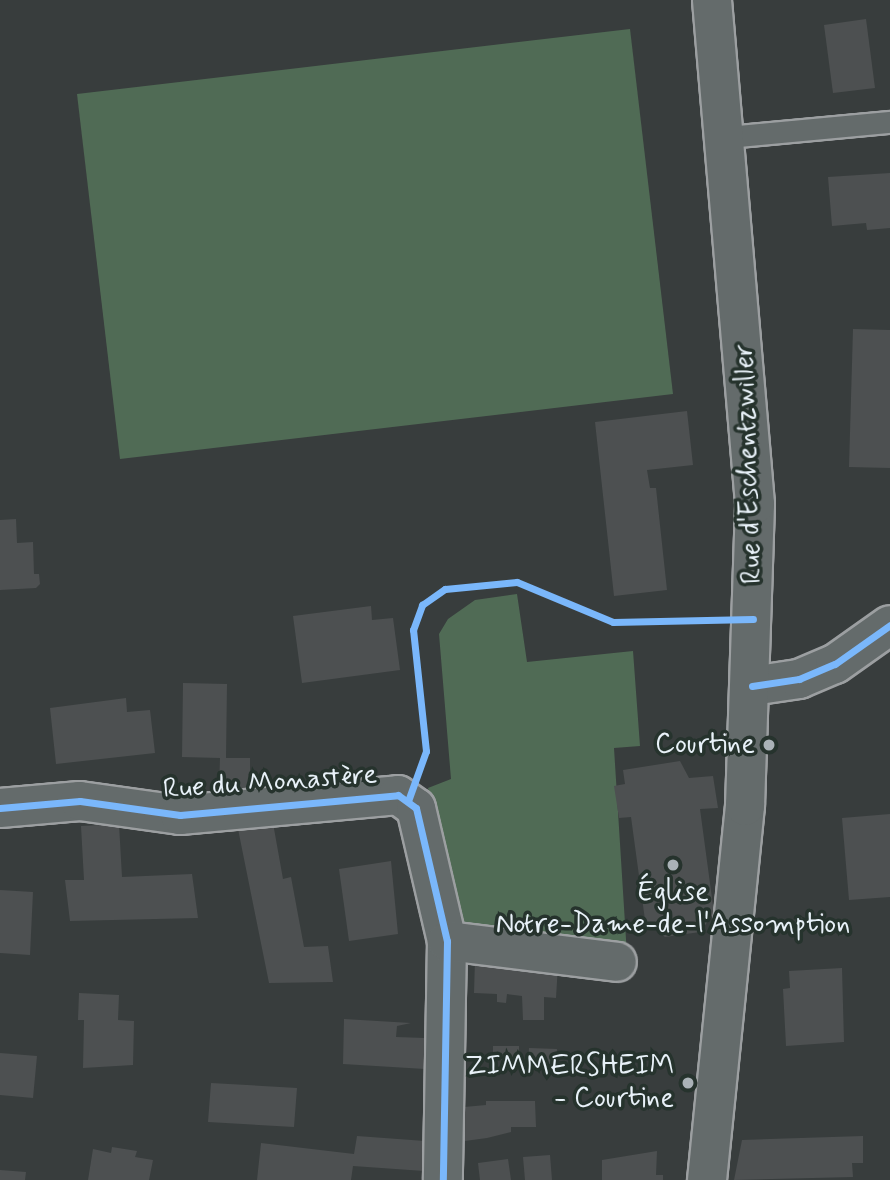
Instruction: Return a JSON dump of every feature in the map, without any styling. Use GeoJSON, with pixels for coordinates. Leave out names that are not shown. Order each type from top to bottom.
{"type":"FeatureCollection","features":[{"type":"Feature","properties":{"kind":"main road","name":"Rue d'Eschentzwiller"},"geometry":{"type":"LineString","coordinates":[[707,1180],[731,961],[752,686],[754,451],[727,137],[712,0]]}},
{"type":"Feature","properties":{"kind":"main road"},"geometry":{"type":"LineString","coordinates":[[752,686],[799,679],[835,664],[890,625]]}},
{"type":"Feature","properties":{"kind":"main road","name":"Rue du Monastère"},"geometry":{"type":"LineString","coordinates":[[0,808],[80,801],[180,815],[398,795],[416,808],[447,942],[443,1180]]}},
{"type":"Feature","properties":{"kind":"main road"},"geometry":{"type":"LineString","coordinates":[[447,942],[617,962]]}},
{"type":"Feature","properties":{"kind":"lane"},"geometry":{"type":"LineString","coordinates":[[727,137],[890,122]]}},
{"type":"Feature","properties":{"kind":"green space"},"geometry":{"type":"Polygon","coordinates":[[[630,29],[673,394],[120,459],[77,94],[630,29]]]}},
{"type":"Feature","properties":{"kind":"green space"},"geometry":{"type":"Polygon","coordinates":[[[517,594],[527,662],[633,651],[640,746],[614,748],[627,955],[465,936],[428,788],[451,779],[439,634],[448,619],[475,600],[517,594]]]}},
{"type":"Feature","properties":{"kind":"building"},"geometry":{"type":"Polygon","coordinates":[[[866,19],[875,88],[833,93],[824,25],[866,19]]]}},
{"type":"Feature","properties":{"kind":"building"},"geometry":{"type":"Polygon","coordinates":[[[890,173],[890,228],[867,230],[866,223],[832,226],[828,177],[890,173]]]}},
{"type":"Feature","properties":{"kind":"building"},"geometry":{"type":"Polygon","coordinates":[[[853,329],[890,330],[890,468],[849,467],[853,329]]]}},
{"type":"Feature","properties":{"kind":"building"},"geometry":{"type":"Polygon","coordinates":[[[687,411],[693,465],[647,470],[650,488],[656,488],[667,590],[614,596],[595,422],[687,411]]]}},
{"type":"Feature","properties":{"kind":"building"},"geometry":{"type":"Polygon","coordinates":[[[16,519],[17,543],[33,542],[34,574],[39,574],[40,584],[36,588],[0,590],[0,520],[16,519]]]}},
{"type":"Feature","properties":{"kind":"building"},"geometry":{"type":"Polygon","coordinates":[[[371,606],[372,620],[393,618],[400,670],[302,683],[293,616],[371,606]]]}},
{"type":"Feature","properties":{"kind":"building"},"geometry":{"type":"Polygon","coordinates":[[[183,683],[227,684],[226,758],[250,758],[250,789],[219,788],[220,758],[182,757],[183,683]]]}},
{"type":"Feature","properties":{"kind":"building"},"geometry":{"type":"Polygon","coordinates":[[[126,698],[127,712],[150,710],[155,753],[56,764],[50,708],[126,698]]]}},
{"type":"Feature","properties":{"kind":"building","name":"Église Notre-Dame-de-l'Assomption"},"geometry":{"type":"Polygon","coordinates":[[[680,761],[689,778],[713,776],[718,808],[700,809],[714,913],[700,932],[665,937],[645,920],[631,817],[619,818],[614,786],[625,784],[623,770],[680,761]]]}},
{"type":"Feature","properties":{"kind":"building"},"geometry":{"type":"Polygon","coordinates":[[[890,814],[890,897],[849,900],[842,818],[890,814]]]}},
{"type":"Feature","properties":{"kind":"building"},"geometry":{"type":"Polygon","coordinates":[[[273,823],[283,879],[291,877],[304,947],[328,946],[333,982],[269,983],[238,829],[273,823]]]}},
{"type":"Feature","properties":{"kind":"building"},"geometry":{"type":"Polygon","coordinates":[[[119,824],[122,877],[192,874],[198,918],[70,921],[65,880],[84,880],[81,826],[119,824]]]}},
{"type":"Feature","properties":{"kind":"building"},"geometry":{"type":"Polygon","coordinates":[[[391,861],[398,934],[349,941],[339,869],[391,861]]]}},
{"type":"Feature","properties":{"kind":"building"},"geometry":{"type":"Polygon","coordinates":[[[0,890],[33,892],[30,955],[0,953],[0,890]]]}},
{"type":"Feature","properties":{"kind":"building"},"geometry":{"type":"Polygon","coordinates":[[[475,959],[558,965],[556,998],[544,997],[544,1020],[523,1020],[522,996],[507,994],[506,1003],[497,1002],[497,994],[474,993],[475,959]]]}},
{"type":"Feature","properties":{"kind":"building"},"geometry":{"type":"Polygon","coordinates":[[[842,968],[844,1042],[786,1046],[783,989],[790,988],[789,971],[842,968]]]}},
{"type":"Feature","properties":{"kind":"building"},"geometry":{"type":"Polygon","coordinates":[[[79,993],[119,995],[118,1020],[134,1021],[133,1065],[83,1068],[84,1020],[78,1020],[79,993]]]}},
{"type":"Feature","properties":{"kind":"building"},"geometry":{"type":"Polygon","coordinates":[[[344,1019],[411,1023],[397,1026],[396,1037],[425,1038],[425,1069],[343,1064],[344,1019]]]}},
{"type":"Feature","properties":{"kind":"building"},"geometry":{"type":"Polygon","coordinates":[[[493,1046],[519,1046],[519,1060],[493,1060],[493,1046]]]}},
{"type":"Feature","properties":{"kind":"building"},"geometry":{"type":"Polygon","coordinates":[[[529,1048],[557,1049],[556,1064],[528,1064],[529,1048]]]}},
{"type":"Feature","properties":{"kind":"building"},"geometry":{"type":"Polygon","coordinates":[[[0,1053],[37,1056],[33,1098],[0,1095],[0,1053]]]}},
{"type":"Feature","properties":{"kind":"building"},"geometry":{"type":"Polygon","coordinates":[[[211,1083],[297,1088],[294,1127],[208,1122],[211,1083]]]}},
{"type":"Feature","properties":{"kind":"building"},"geometry":{"type":"Polygon","coordinates":[[[486,1101],[535,1101],[536,1127],[511,1127],[511,1132],[450,1143],[453,1108],[486,1105],[486,1101]]]}},
{"type":"Feature","properties":{"kind":"building"},"geometry":{"type":"Polygon","coordinates":[[[357,1136],[425,1141],[424,1171],[353,1166],[351,1180],[257,1180],[261,1143],[354,1154],[357,1136]]]}},
{"type":"Feature","properties":{"kind":"building"},"geometry":{"type":"Polygon","coordinates":[[[863,1136],[863,1163],[852,1163],[853,1177],[734,1180],[742,1140],[863,1136]]]}},
{"type":"Feature","properties":{"kind":"building"},"geometry":{"type":"Polygon","coordinates":[[[112,1147],[137,1151],[135,1157],[153,1160],[149,1180],[88,1180],[93,1149],[111,1153],[112,1147]]]}},
{"type":"Feature","properties":{"kind":"building"},"geometry":{"type":"Polygon","coordinates":[[[657,1151],[656,1175],[663,1175],[663,1180],[602,1180],[602,1160],[657,1151]]]}},
{"type":"Feature","properties":{"kind":"building"},"geometry":{"type":"Polygon","coordinates":[[[550,1155],[552,1180],[525,1180],[523,1157],[550,1155]]]}},
{"type":"Feature","properties":{"kind":"building"},"geometry":{"type":"Polygon","coordinates":[[[508,1159],[511,1180],[480,1180],[478,1163],[508,1159]]]}},
{"type":"Feature","properties":{"kind":"building"},"geometry":{"type":"Polygon","coordinates":[[[0,1170],[26,1172],[25,1180],[0,1180],[0,1170]]]}},
{"type":"Feature","properties":{"kind":"cycle path"},"geometry":{"type":"LineString","coordinates":[[408,801],[426,751],[413,630],[422,605],[445,589],[517,582],[613,622],[753,619]]}},
{"type":"Feature","properties":{"kind":"cycle path"},"geometry":{"type":"LineString","coordinates":[[752,686],[799,679],[835,664],[890,625]]}},
{"type":"Feature","properties":{"kind":"cycle path"},"geometry":{"type":"LineString","coordinates":[[0,808],[80,801],[180,815],[398,795],[416,808],[447,941],[443,1180]]}},
{"type":"Feature","properties":{"kind":"place","name":"Courtine"},"geometry":{"type":"Point","coordinates":[769,745]}},
{"type":"Feature","properties":{"kind":"place","name":"Église Notre-Dame-de-l'Assomption"},"geometry":{"type":"Point","coordinates":[673,865]}},
{"type":"Feature","properties":{"kind":"place","name":"ZIMMERSHEIM - Courtine"},"geometry":{"type":"Point","coordinates":[688,1083]}}]}
